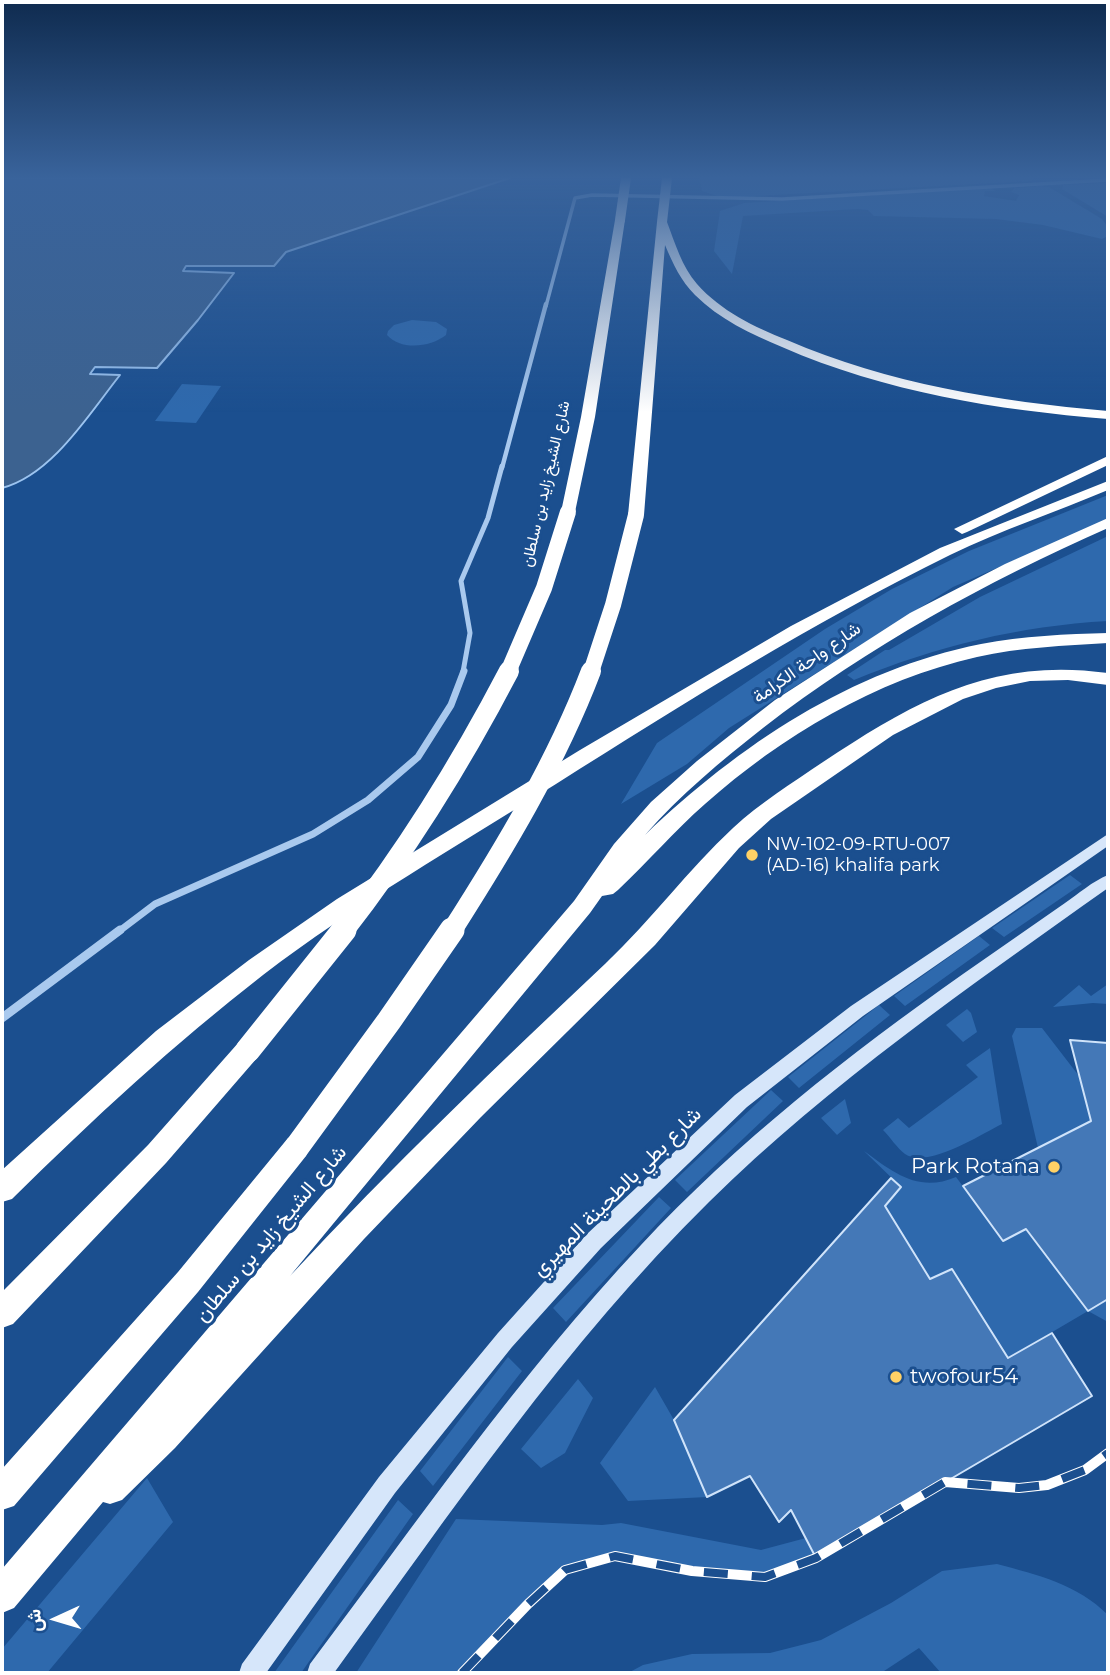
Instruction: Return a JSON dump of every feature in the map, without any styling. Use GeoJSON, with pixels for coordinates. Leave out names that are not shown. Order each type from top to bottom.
{"type":"FeatureCollection","features":[{"type":"Feature","properties":{"kind":"highway","name":"شارع الشيخ زايد بن سلطان"},"geometry":{"type":"LineString","coordinates":[[2,1313],[157,1154],[248,1050],[336,941],[427,815],[466,752],[523,642],[547,584],[568,512],[588,417],[614,256]]}},
{"type":"Feature","properties":{"kind":"highway","name":"شارع الشيخ زايد بن سلطان"},"geometry":{"type":"LineString","coordinates":[[2,1494],[163,1312],[297,1147],[412,992],[496,862],[555,753],[595,661],[621,583],[636,515],[659,256]]}},
{"type":"Feature","properties":{"kind":"highway"},"geometry":{"type":"LineString","coordinates":[[675,256],[691,284],[710,304],[753,330],[817,359],[854,372],[943,394],[1108,415]]}},
{"type":"Feature","properties":{"kind":"highway"},"geometry":{"type":"LineString","coordinates":[[2,1189],[67,1126],[165,1039],[257,967],[345,905],[587,755],[797,630],[825,604],[908,557],[1032,494],[1108,460]]}},
{"type":"Feature","properties":{"kind":"highway","name":"شارع واحة الكرامة"},"geometry":{"type":"LineString","coordinates":[[797,630],[946,551],[1108,485]]}},
{"type":"Feature","properties":{"kind":"highway","name":"شارع واحة الكرامة"},"geometry":{"type":"LineString","coordinates":[[582,907],[622,848],[649,817],[710,760],[763,719],[841,662],[892,631],[987,577],[1108,522]]}},
{"type":"Feature","properties":{"kind":"highway"},"geometry":{"type":"LineString","coordinates":[[582,907],[614,880],[668,825],[787,730],[905,671],[1024,635],[1108,626]]}},
{"type":"Feature","properties":{"kind":"highway"},"geometry":{"type":"LineString","coordinates":[[962,654],[1046,641],[1108,638]]}},
{"type":"Feature","properties":{"kind":"highway"},"geometry":{"type":"LineString","coordinates":[[60,1530],[159,1441],[386,1196],[658,928],[733,841],[780,802],[842,759],[922,710],[954,695],[986,683],[1049,673],[1077,673],[1108,679]]}},
{"type":"Feature","properties":{"kind":"highway","name":"شارع الشيخ زايد بن سلطان"},"geometry":{"type":"LineString","coordinates":[[2,1596],[582,907]]}},
{"type":"Feature","properties":{"kind":"street"},"geometry":{"type":"LineString","coordinates":[[2,1018],[155,904],[313,834],[368,800],[418,757],[452,705],[467,662],[470,633],[461,581],[488,518],[559,256]]}},
{"type":"Feature","properties":{"kind":"street","name":"شارع بطي بالطحينة المهيري"},"geometry":{"type":"LineString","coordinates":[[251,1673],[387,1485],[505,1340],[594,1241],[741,1101],[857,1010],[1108,839]]}},
{"type":"Feature","properties":{"kind":"street"},"geometry":{"type":"LineString","coordinates":[[319,1673],[542,1374],[701,1197],[779,1126],[887,1037],[1108,881]]}},
{"type":"Feature","properties":{"kind":"shaded area"},"geometry":{"type":"Polygon","coordinates":[[[2,256],[282,256],[274,266],[186,266],[183,271],[234,273],[157,368],[95,367],[90,374],[120,375],[53,457],[20,481],[2,488],[2,256]]]}},
{"type":"Feature","properties":{"kind":"shaded area"},"geometry":{"type":"Polygon","coordinates":[[[718,256],[735,256],[732,274],[718,256]]]}},
{"type":"Feature","properties":{"kind":"shaded area"},"geometry":{"type":"Polygon","coordinates":[[[412,320],[436,322],[447,329],[446,335],[416,346],[400,343],[387,335],[394,325],[412,320]]]}},
{"type":"Feature","properties":{"kind":"shaded area"},"geometry":{"type":"Polygon","coordinates":[[[182,384],[221,386],[196,423],[155,421],[182,384]]]}},
{"type":"Feature","properties":{"kind":"shaded area"},"geometry":{"type":"Polygon","coordinates":[[[1108,495],[1108,520],[953,587],[729,728],[687,764],[621,804],[657,743],[825,629],[892,589],[969,551],[1108,495]]]}},
{"type":"Feature","properties":{"kind":"shaded area"},"geometry":{"type":"Polygon","coordinates":[[[1108,536],[1108,621],[1010,633],[916,657],[854,680],[847,675],[885,650],[980,597],[1108,536]]]}},
{"type":"Feature","properties":{"kind":"shaded area"},"geometry":{"type":"Polygon","coordinates":[[[1070,875],[1082,884],[1004,937],[992,928],[1070,875]]]}},
{"type":"Feature","properties":{"kind":"shaded area"},"geometry":{"type":"Polygon","coordinates":[[[979,936],[990,945],[905,1006],[894,996],[979,936]]]}},
{"type":"Feature","properties":{"kind":"shaded area"},"geometry":{"type":"Polygon","coordinates":[[[1108,984],[1108,1004],[1053,1007],[1079,985],[1091,996],[1108,984]]]}},
{"type":"Feature","properties":{"kind":"shaded area"},"geometry":{"type":"Polygon","coordinates":[[[879,1005],[890,1015],[799,1088],[788,1077],[879,1005]]]}},
{"type":"Feature","properties":{"kind":"shaded area"},"geometry":{"type":"Polygon","coordinates":[[[967,1009],[977,1032],[963,1042],[946,1025],[967,1009]]]}},
{"type":"Feature","properties":{"kind":"shaded area"},"geometry":{"type":"Polygon","coordinates":[[[1016,1028],[1042,1028],[1079,1076],[1091,1121],[1038,1148],[1012,1036],[1016,1028]]]}},
{"type":"Feature","properties":{"kind":"shaded area"},"geometry":{"type":"Polygon","coordinates":[[[990,1048],[1002,1124],[940,1154],[915,1157],[899,1149],[883,1130],[898,1118],[909,1128],[978,1077],[966,1065],[990,1048]]]}},
{"type":"Feature","properties":{"kind":"shaded area"},"geometry":{"type":"Polygon","coordinates":[[[771,1090],[783,1101],[687,1192],[675,1180],[771,1090]]]}},
{"type":"Feature","properties":{"kind":"shaded area"},"geometry":{"type":"Polygon","coordinates":[[[845,1099],[851,1123],[837,1135],[821,1118],[845,1099]]]}},
{"type":"Feature","properties":{"kind":"shaded area"},"geometry":{"type":"Polygon","coordinates":[[[864,1151],[886,1167],[919,1182],[930,1183],[956,1177],[1003,1240],[1026,1229],[1108,1302],[1108,1322],[1088,1311],[1008,1358],[930,1279],[885,1206],[901,1187],[864,1151]]]}},
{"type":"Feature","properties":{"kind":"shaded area"},"geometry":{"type":"Polygon","coordinates":[[[659,1197],[671,1208],[566,1322],[553,1308],[659,1197]]]}},
{"type":"Feature","properties":{"kind":"shaded area"},"geometry":{"type":"Polygon","coordinates":[[[508,1357],[522,1371],[433,1486],[420,1471],[508,1357]]]}},
{"type":"Feature","properties":{"kind":"shaded area"},"geometry":{"type":"Polygon","coordinates":[[[578,1379],[593,1398],[565,1453],[541,1468],[521,1449],[578,1379]]]}},
{"type":"Feature","properties":{"kind":"shaded area"},"geometry":{"type":"Polygon","coordinates":[[[655,1387],[674,1420],[707,1497],[628,1501],[600,1463],[655,1387]]]}},
{"type":"Feature","properties":{"kind":"shaded area"},"geometry":{"type":"Polygon","coordinates":[[[147,1478],[173,1522],[47,1673],[2,1673],[2,1649],[147,1478]]]}},
{"type":"Feature","properties":{"kind":"shaded area"},"geometry":{"type":"Polygon","coordinates":[[[398,1500],[413,1514],[301,1673],[274,1673],[398,1500]]]}},
{"type":"Feature","properties":{"kind":"shaded area"},"geometry":{"type":"Polygon","coordinates":[[[456,1519],[602,1525],[621,1523],[761,1550],[806,1538],[816,1558],[765,1577],[692,1571],[615,1556],[565,1570],[528,1604],[462,1673],[356,1673],[456,1519]]]}},
{"type":"Feature","properties":{"kind":"shaded area"},"geometry":{"type":"Polygon","coordinates":[[[997,1564],[1070,1588],[1108,1615],[1108,1673],[941,1673],[919,1648],[881,1673],[628,1673],[643,1665],[692,1654],[770,1653],[821,1640],[891,1603],[942,1571],[997,1564]]]}},
{"type":"Feature","properties":{"kind":"building","name":"Park Rotana"},"geometry":{"type":"Polygon","coordinates":[[[1070,1040],[1108,1043],[1108,1299],[1088,1311],[1026,1229],[1003,1241],[963,1186],[1091,1121],[1070,1040]]]}},
{"type":"Feature","properties":{"kind":"building","name":"twofour54"},"geometry":{"type":"Polygon","coordinates":[[[891,1178],[901,1187],[885,1206],[930,1279],[952,1269],[1008,1358],[1052,1333],[1092,1396],[816,1558],[791,1510],[779,1522],[750,1476],[707,1497],[674,1420],[891,1178]]]}},
{"type":"Feature","properties":{"kind":"railway"},"geometry":{"type":"LineString","coordinates":[[462,1673],[528,1604],[565,1570],[615,1556],[692,1571],[765,1577],[816,1558],[945,1482],[1019,1488],[1047,1485],[1085,1470],[1108,1453]]}},
{"type":"Feature","properties":{"kind":"place","name":"NW-102-09-RTU-007 (AD-16) khalifa park"},"geometry":{"type":"Point","coordinates":[752,855]}},
{"type":"Feature","properties":{"kind":"place","name":"Park Rotana"},"geometry":{"type":"Point","coordinates":[1054,1167]}},
{"type":"Feature","properties":{"kind":"place","name":"twofour54"},"geometry":{"type":"Point","coordinates":[896,1377]}}]}
